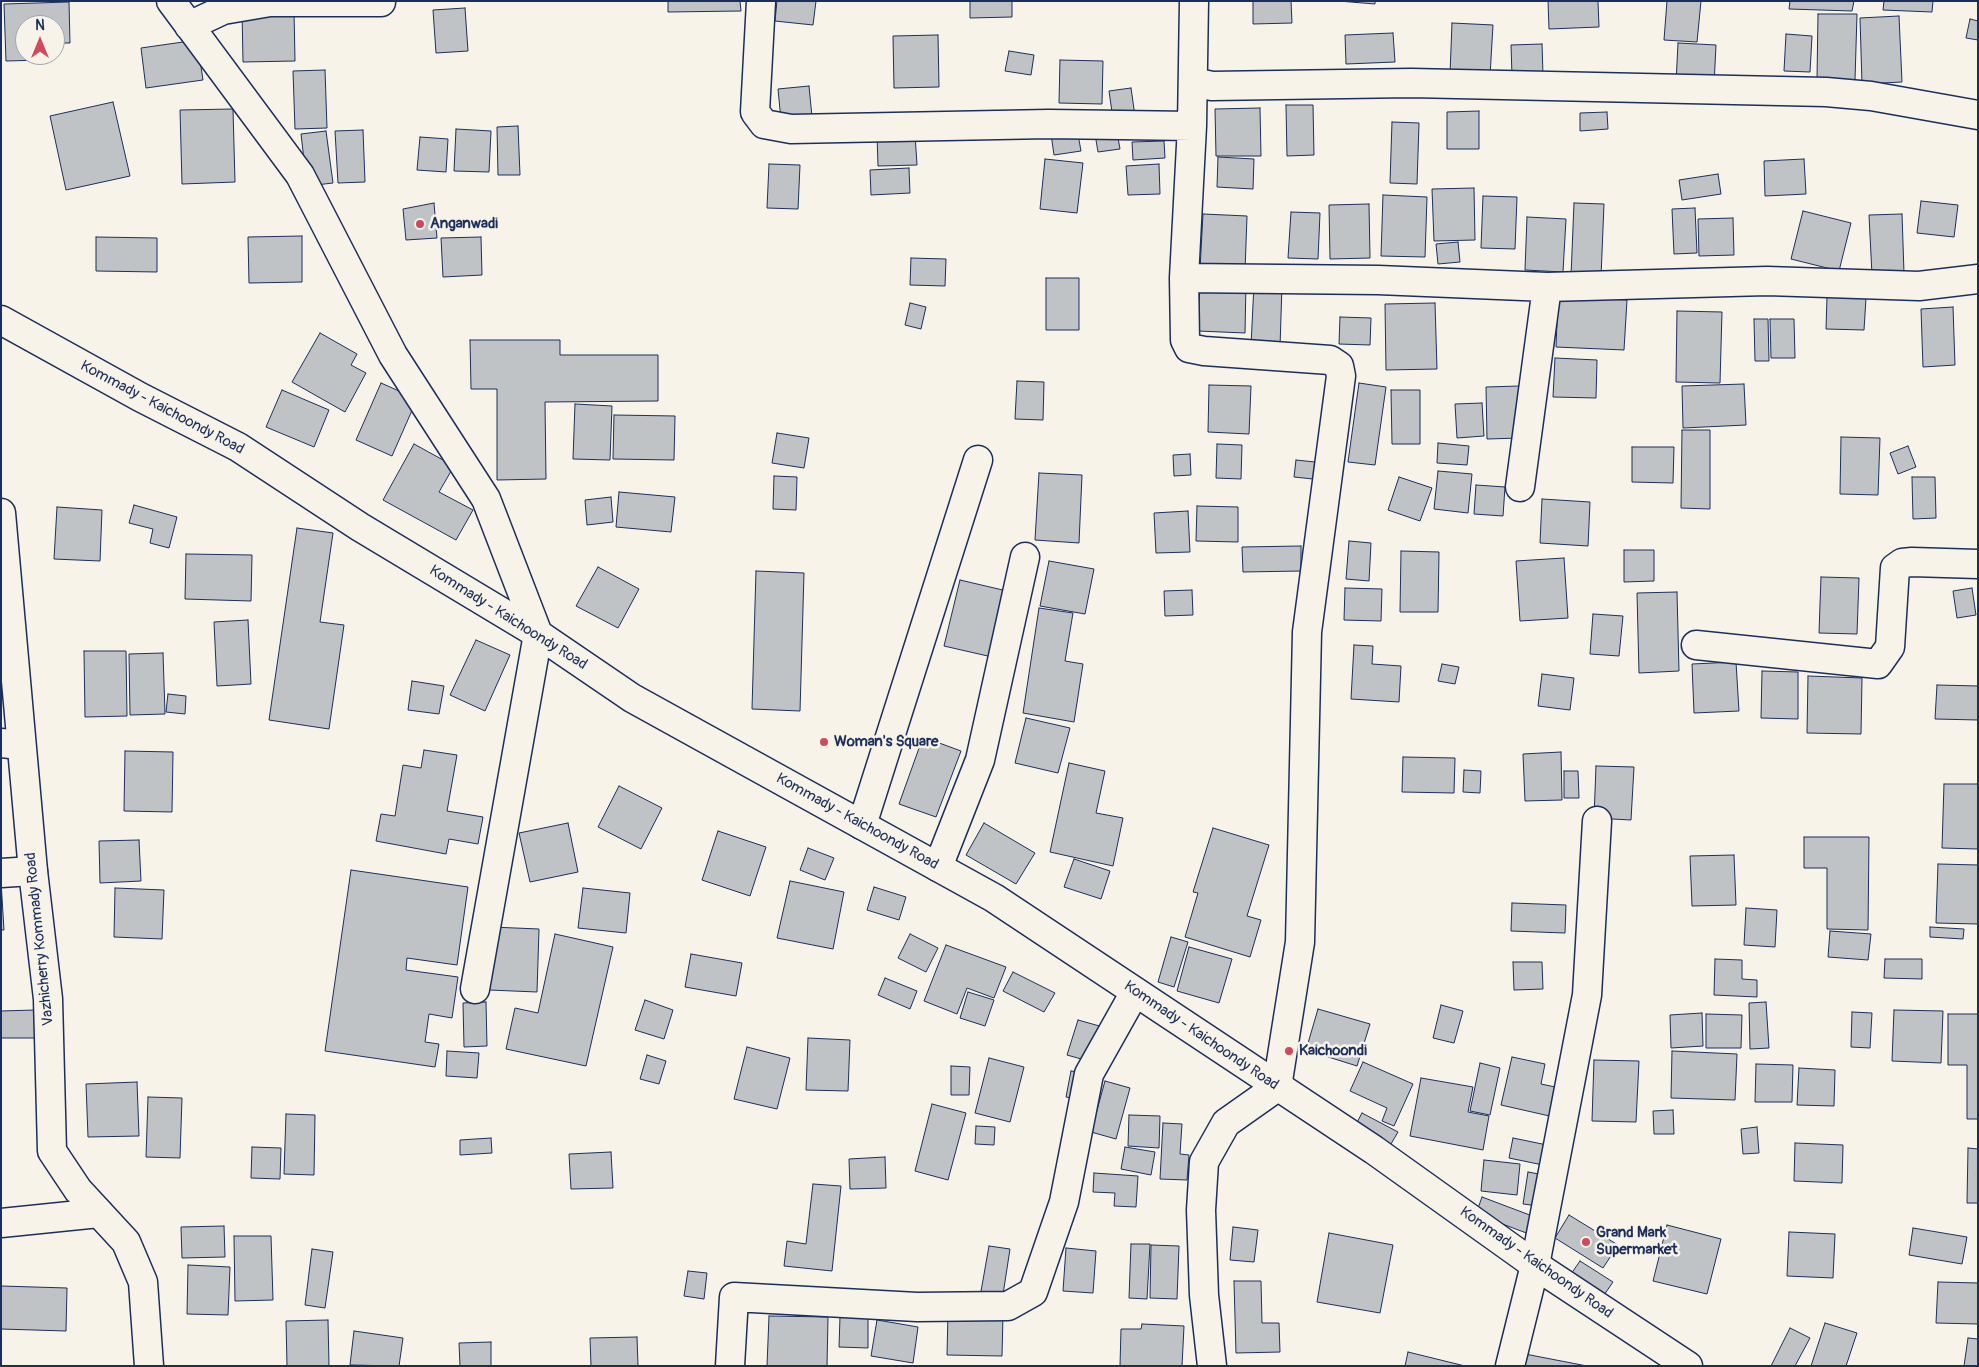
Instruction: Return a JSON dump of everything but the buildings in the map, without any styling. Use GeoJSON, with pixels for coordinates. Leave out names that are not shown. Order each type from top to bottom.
{"type":"FeatureCollection","features":[{"type":"Feature","properties":{"kind":"street"},"geometry":{"type":"LineString","coordinates":[[171,1],[300,175],[393,355],[486,499],[538,634],[476,989]]}},
{"type":"Feature","properties":{"kind":"street"},"geometry":{"type":"LineString","coordinates":[[761,1],[755,112],[764,124],[791,129],[1049,124],[1192,126]]}},
{"type":"Feature","properties":{"kind":"street"},"geometry":{"type":"LineString","coordinates":[[1194,1],[1192,126],[1184,278],[1185,340],[1189,348],[1246,355],[1330,360],[1338,366],[1342,376],[1306,632],[1300,942],[1278,1087],[1226,1123],[1204,1162],[1201,1210],[1204,1286],[1212,1366]]}},
{"type":"Feature","properties":{"kind":"street"},"geometry":{"type":"LineString","coordinates":[[189,26],[222,10],[270,2],[381,2]]}},
{"type":"Feature","properties":{"kind":"street"},"geometry":{"type":"LineString","coordinates":[[1193,82],[1212,86],[1411,83],[1826,92],[1871,96],[1978,115]]}},
{"type":"Feature","properties":{"kind":"street"},"geometry":{"type":"LineString","coordinates":[[1184,278],[1378,280],[1547,287],[1767,281],[1919,286],[1978,279]]}},
{"type":"Feature","properties":{"kind":"street"},"geometry":{"type":"LineString","coordinates":[[1520,487],[1547,287]]}},
{"type":"Feature","properties":{"kind":"street","name":"Kommady - Kaichoondy Road"},"geometry":{"type":"LineString","coordinates":[[1,320],[140,397],[238,447],[360,527],[538,634],[632,698],[994,898],[1374,1150],[1535,1265],[1688,1366]]}},
{"type":"Feature","properties":{"kind":"street"},"geometry":{"type":"LineString","coordinates":[[862,825],[978,460]]}},
{"type":"Feature","properties":{"kind":"street","name":"Vazhicherry Kommady Road"},"geometry":{"type":"LineString","coordinates":[[1,513],[11,744],[33,871],[48,998],[52,1151],[68,1177],[126,1242],[143,1282],[148,1366]]}},
{"type":"Feature","properties":{"kind":"street"},"geometry":{"type":"LineString","coordinates":[[938,867],[980,760],[1025,557]]}},
{"type":"Feature","properties":{"kind":"street"},"geometry":{"type":"LineString","coordinates":[[1696,645],[1878,664],[1890,647],[1895,568],[1902,563],[1912,562],[1978,564]]}},
{"type":"Feature","properties":{"kind":"street"},"geometry":{"type":"LineString","coordinates":[[1510,1366],[1535,1265],[1587,995],[1597,821]]}},
{"type":"Feature","properties":{"kind":"street"},"geometry":{"type":"LineString","coordinates":[[1,873],[33,871]]}},
{"type":"Feature","properties":{"kind":"street"},"geometry":{"type":"LineString","coordinates":[[730,1366],[734,1297],[917,1307],[1008,1306],[1033,1292],[1064,1202],[1090,1074],[1134,992]]}},
{"type":"Feature","properties":{"kind":"street"},"geometry":{"type":"LineString","coordinates":[[1,1223],[99,1213]]}},
{"type":"Feature","properties":{"kind":"place","name":"Anganwadi"},"geometry":{"type":"Point","coordinates":[420,224]}},
{"type":"Feature","properties":{"kind":"place","name":"Woman's Square"},"geometry":{"type":"Point","coordinates":[824,742]}},
{"type":"Feature","properties":{"kind":"place","name":"Kaichoondi"},"geometry":{"type":"Point","coordinates":[1289,1051]}},
{"type":"Feature","properties":{"kind":"place","name":"Grand Mark Supermarket"},"geometry":{"type":"Point","coordinates":[1586,1242]}}]}
